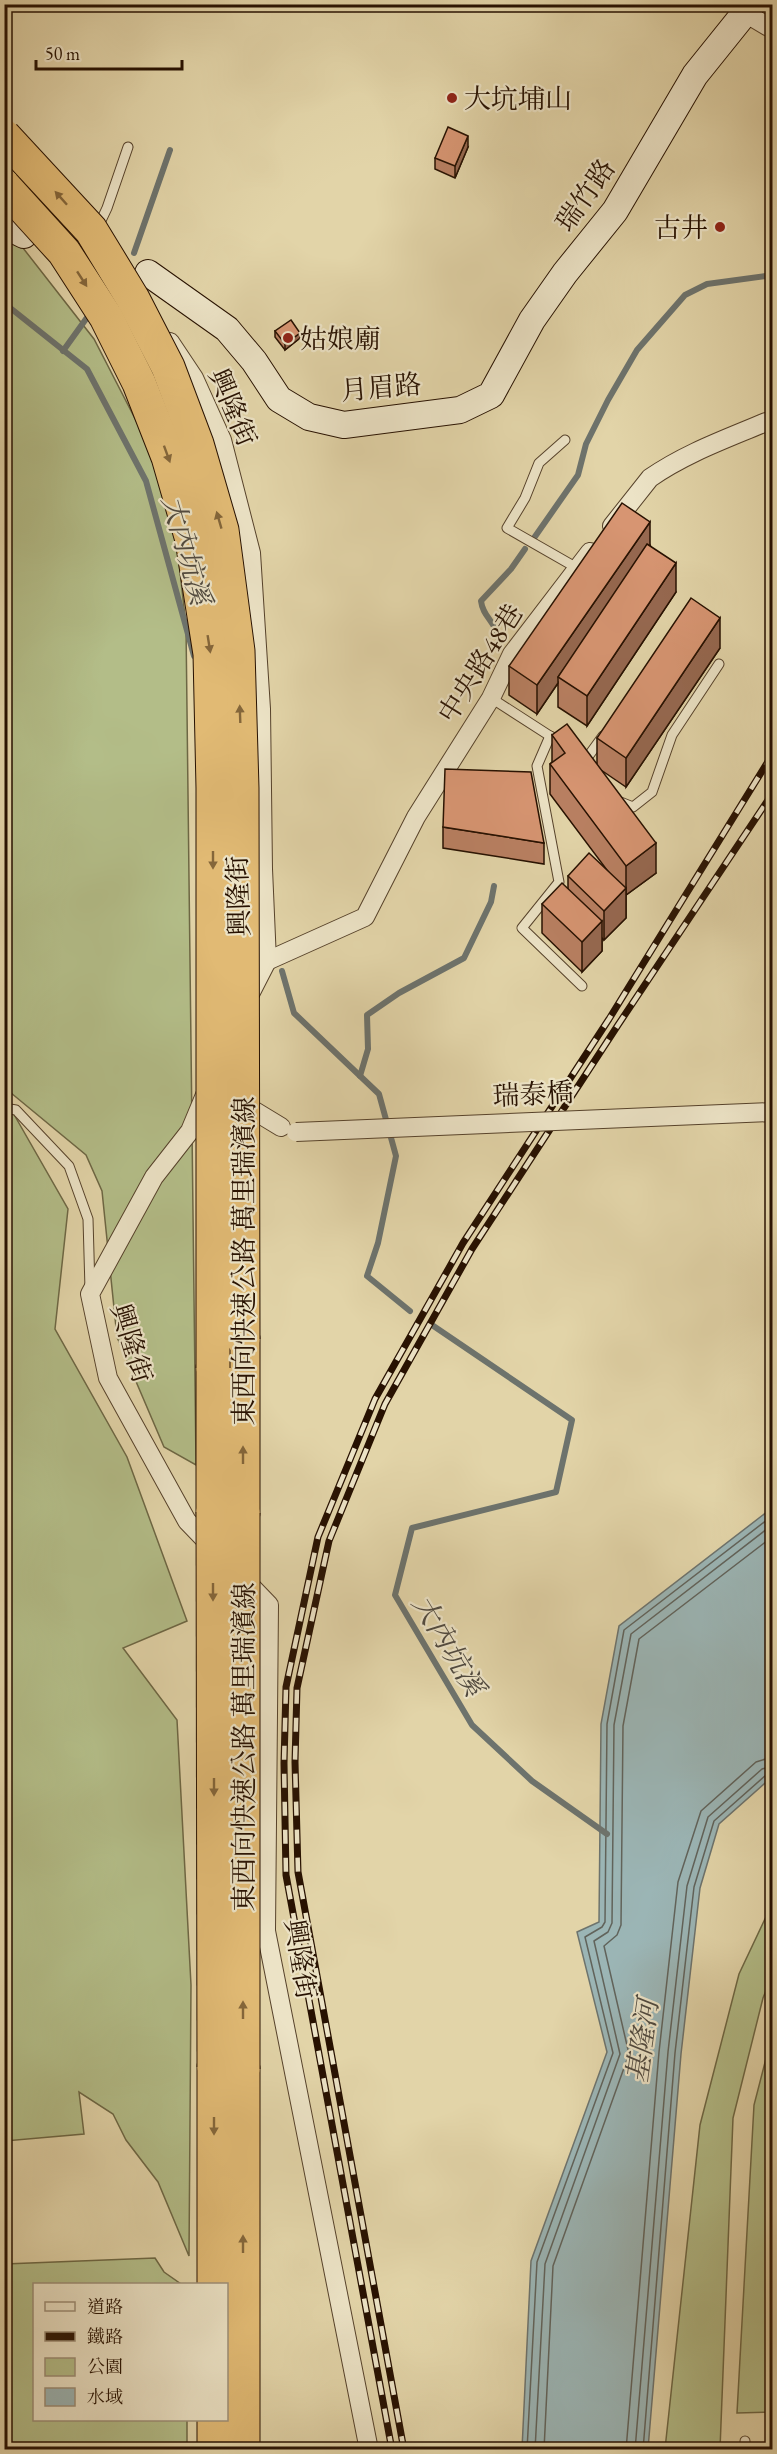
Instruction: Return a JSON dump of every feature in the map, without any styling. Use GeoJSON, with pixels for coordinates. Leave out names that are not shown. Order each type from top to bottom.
{"type":"FeatureCollection","features":[{"type":"Feature","properties":{"kind":"highway","name":"東西向快速公路 萬里瑞濱線"},"geometry":{"type":"LineString","coordinates":[[4,136],[91,230],[133,299],[168,367],[197,444],[222,530],[238,651],[242,788],[243,1339],[228,1513],[228,2068],[243,2450]]}},
{"type":"Feature","properties":{"kind":"highway","name":"東西向快速公路 萬里瑞濱線"},"geometry":{"type":"LineString","coordinates":[[4,186],[64,252],[106,317],[140,383],[168,457],[192,540],[210,654],[213,788],[213,1368],[228,1513]]}},
{"type":"Feature","properties":{"kind":"highway","name":"東西向快速公路 萬里瑞濱線"},"geometry":{"type":"LineString","coordinates":[[214,2283],[228,2068]]}},
{"type":"Feature","properties":{"kind":"highway"},"geometry":{"type":"LineString","coordinates":[[214,2421],[214,2450]]}},
{"type":"Feature","properties":{"kind":"street"},"geometry":{"type":"LineString","coordinates":[[749,9],[772,29]]}},
{"type":"Feature","properties":{"kind":"street","name":"瑞竹路"},"geometry":{"type":"LineString","coordinates":[[460,410],[491,395],[532,320],[565,273],[615,211],[695,75],[749,9]]}},
{"type":"Feature","properties":{"kind":"street","name":"月眉路"},"geometry":{"type":"LineString","coordinates":[[136,271],[227,329],[254,361],[279,399],[309,417],[344,425],[460,410]]}},
{"type":"Feature","properties":{"kind":"street","name":"興隆街"},"geometry":{"type":"LineString","coordinates":[[136,271],[194,378],[222,440],[251,553],[261,710],[267,961],[227,1042],[190,1131],[154,1177],[90,1294],[108,1378],[187,1521],[269,1605],[266,1931],[369,2450]]}},
{"type":"Feature","properties":{"kind":"street","name":"中央路48巷"},"geometry":{"type":"LineString","coordinates":[[267,961],[365,917],[416,817],[491,698],[512,654],[650,477],[686,455],[766,422],[772,422]]}},
{"type":"Feature","properties":{"kind":"street"},"geometry":{"type":"LineString","coordinates":[[227,1042],[232,1080],[253,1110],[288,1130]]}},
{"type":"Feature","properties":{"kind":"street","name":"瑞泰橋"},"geometry":{"type":"LineString","coordinates":[[190,1131],[288,1130],[772,1112]]}},
{"type":"Feature","properties":{"kind":"lane"},"geometry":{"type":"LineString","coordinates":[[105,263],[91,243],[107,208],[128,147]]}},
{"type":"Feature","properties":{"kind":"lane"},"geometry":{"type":"LineString","coordinates":[[565,440],[539,463],[525,498],[507,528],[577,568]]}},
{"type":"Feature","properties":{"kind":"lane"},"geometry":{"type":"LineString","coordinates":[[614,797],[621,804],[633,807],[652,792],[672,735],[719,664]]}},
{"type":"Feature","properties":{"kind":"lane"},"geometry":{"type":"LineString","coordinates":[[491,698],[550,736],[572,746]]}},
{"type":"Feature","properties":{"kind":"lane"},"geometry":{"type":"LineString","coordinates":[[587,758],[606,731]]}},
{"type":"Feature","properties":{"kind":"lane"},"geometry":{"type":"LineString","coordinates":[[550,736],[537,766],[559,882],[522,928],[582,986]]}},
{"type":"Feature","properties":{"kind":"lane"},"geometry":{"type":"LineString","coordinates":[[4,1108],[16,1110],[69,1166],[88,1219],[90,1294]]}},
{"type":"Feature","properties":{"kind":"green space"},"geometry":{"type":"Polygon","coordinates":[[[4,232],[16,239],[94,339],[145,438],[173,508],[186,626],[196,1465],[164,1447],[117,1337],[102,1191],[86,1155],[5,1088],[4,232]]]}},
{"type":"Feature","properties":{"kind":"green space"},"geometry":{"type":"Polygon","coordinates":[[[4,1097],[68,1209],[55,1329],[127,1457],[187,1621],[123,1648],[177,1720],[191,1985],[189,2256],[158,2182],[126,2140],[113,2114],[79,2092],[84,2134],[5,2141],[4,1097]]]}},
{"type":"Feature","properties":{"kind":"green space"},"geometry":{"type":"Polygon","coordinates":[[[772,1904],[772,1976],[763,1998],[733,2118],[720,2449],[665,2449],[700,2125],[739,1974],[772,1904]]]}},
{"type":"Feature","properties":{"kind":"green space"},"geometry":{"type":"Polygon","coordinates":[[[770,2043],[772,2048],[772,2412],[737,2413],[754,2105],[770,2043]]]}},
{"type":"Feature","properties":{"kind":"green space"},"geometry":{"type":"Polygon","coordinates":[[[155,2258],[164,2272],[180,2283],[33,2283],[33,2421],[187,2421],[187,2449],[5,2449],[5,2264],[155,2258]]]}},
{"type":"Feature","properties":{"kind":"water","name":"基隆河"},"geometry":{"type":"Polygon","coordinates":[[[772,1508],[772,1777],[719,1824],[700,1888],[681,2054],[648,2449],[522,2449],[531,2261],[607,2052],[577,1932],[599,1922],[601,1724],[619,1626],[772,1508]]]}},
{"type":"Feature","properties":{"kind":"building"},"geometry":{"type":"Polygon","coordinates":[[[448,127],[468,136],[455,166],[435,158],[448,127]]]}},
{"type":"Feature","properties":{"kind":"building"},"geometry":{"type":"Polygon","coordinates":[[[291,320],[300,333],[285,344],[275,331],[291,320]]]}},
{"type":"Feature","properties":{"kind":"building"},"geometry":{"type":"Polygon","coordinates":[[[622,503],[650,522],[537,685],[509,666],[622,503]]]}},
{"type":"Feature","properties":{"kind":"building"},"geometry":{"type":"Polygon","coordinates":[[[647,544],[676,563],[587,696],[558,677],[647,544]]]}},
{"type":"Feature","properties":{"kind":"building"},"geometry":{"type":"Polygon","coordinates":[[[691,598],[720,618],[626,758],[597,738],[691,598]]]}},
{"type":"Feature","properties":{"kind":"building"},"geometry":{"type":"Polygon","coordinates":[[[567,724],[656,843],[626,866],[550,764],[565,753],[552,735],[567,724]]]}},
{"type":"Feature","properties":{"kind":"building"},"geometry":{"type":"Polygon","coordinates":[[[445,769],[531,772],[544,843],[443,827],[445,769]]]}},
{"type":"Feature","properties":{"kind":"building"},"geometry":{"type":"Polygon","coordinates":[[[589,853],[626,888],[604,911],[568,876],[589,853]]]}},
{"type":"Feature","properties":{"kind":"building"},"geometry":{"type":"Polygon","coordinates":[[[562,883],[602,921],[582,942],[542,904],[562,883]]]}},
{"type":"Feature","properties":{"kind":"waterway"},"geometry":{"type":"LineString","coordinates":[[134,253],[170,150]]}},
{"type":"Feature","properties":{"kind":"waterway"},"geometry":{"type":"LineString","coordinates":[[534,538],[578,475],[586,444],[637,350],[685,295],[707,284],[766,276]]}},
{"type":"Feature","properties":{"kind":"waterway","name":"大內坑溪"},"geometry":{"type":"LineString","coordinates":[[4,303],[87,369],[146,481],[194,656]]}},
{"type":"Feature","properties":{"kind":"waterway"},"geometry":{"type":"LineString","coordinates":[[63,351],[91,312]]}},
{"type":"Feature","properties":{"kind":"waterway"},"geometry":{"type":"LineString","coordinates":[[499,640],[495,628],[484,612],[481,601],[511,569],[525,549]]}},
{"type":"Feature","properties":{"kind":"waterway"},"geometry":{"type":"LineString","coordinates":[[360,1076],[368,1049],[367,1015],[399,993],[464,958],[491,902],[494,886]]}},
{"type":"Feature","properties":{"kind":"waterway","name":"大內坑溪"},"geometry":{"type":"LineString","coordinates":[[282,971],[294,1013],[379,1094],[396,1156],[378,1243],[367,1276],[410,1311]]}},
{"type":"Feature","properties":{"kind":"waterway","name":"大內坑溪"},"geometry":{"type":"LineString","coordinates":[[432,1325],[572,1420],[556,1492],[412,1528],[395,1595],[472,1725],[532,1781],[607,1834]]}},
{"type":"Feature","properties":{"kind":"railway"},"geometry":{"type":"LineString","coordinates":[[392,2450],[286,1875],[284,1763],[286,1687],[318,1537],[375,1399],[463,1243],[609,1019],[772,755]]}},
{"type":"Feature","properties":{"kind":"railway"},"geometry":{"type":"LineString","coordinates":[[404,2450],[298,1872],[295,1762],[297,1688],[329,1541],[385,1404],[472,1249],[772,794]]}},
{"type":"Feature","properties":{"kind":"place","name":"大坑埔山"},"geometry":{"type":"Point","coordinates":[452,98]}},
{"type":"Feature","properties":{"kind":"place","name":"古井"},"geometry":{"type":"Point","coordinates":[720,227]}},
{"type":"Feature","properties":{"kind":"place","name":"姑娘廟"},"geometry":{"type":"Point","coordinates":[288,338]}}]}
